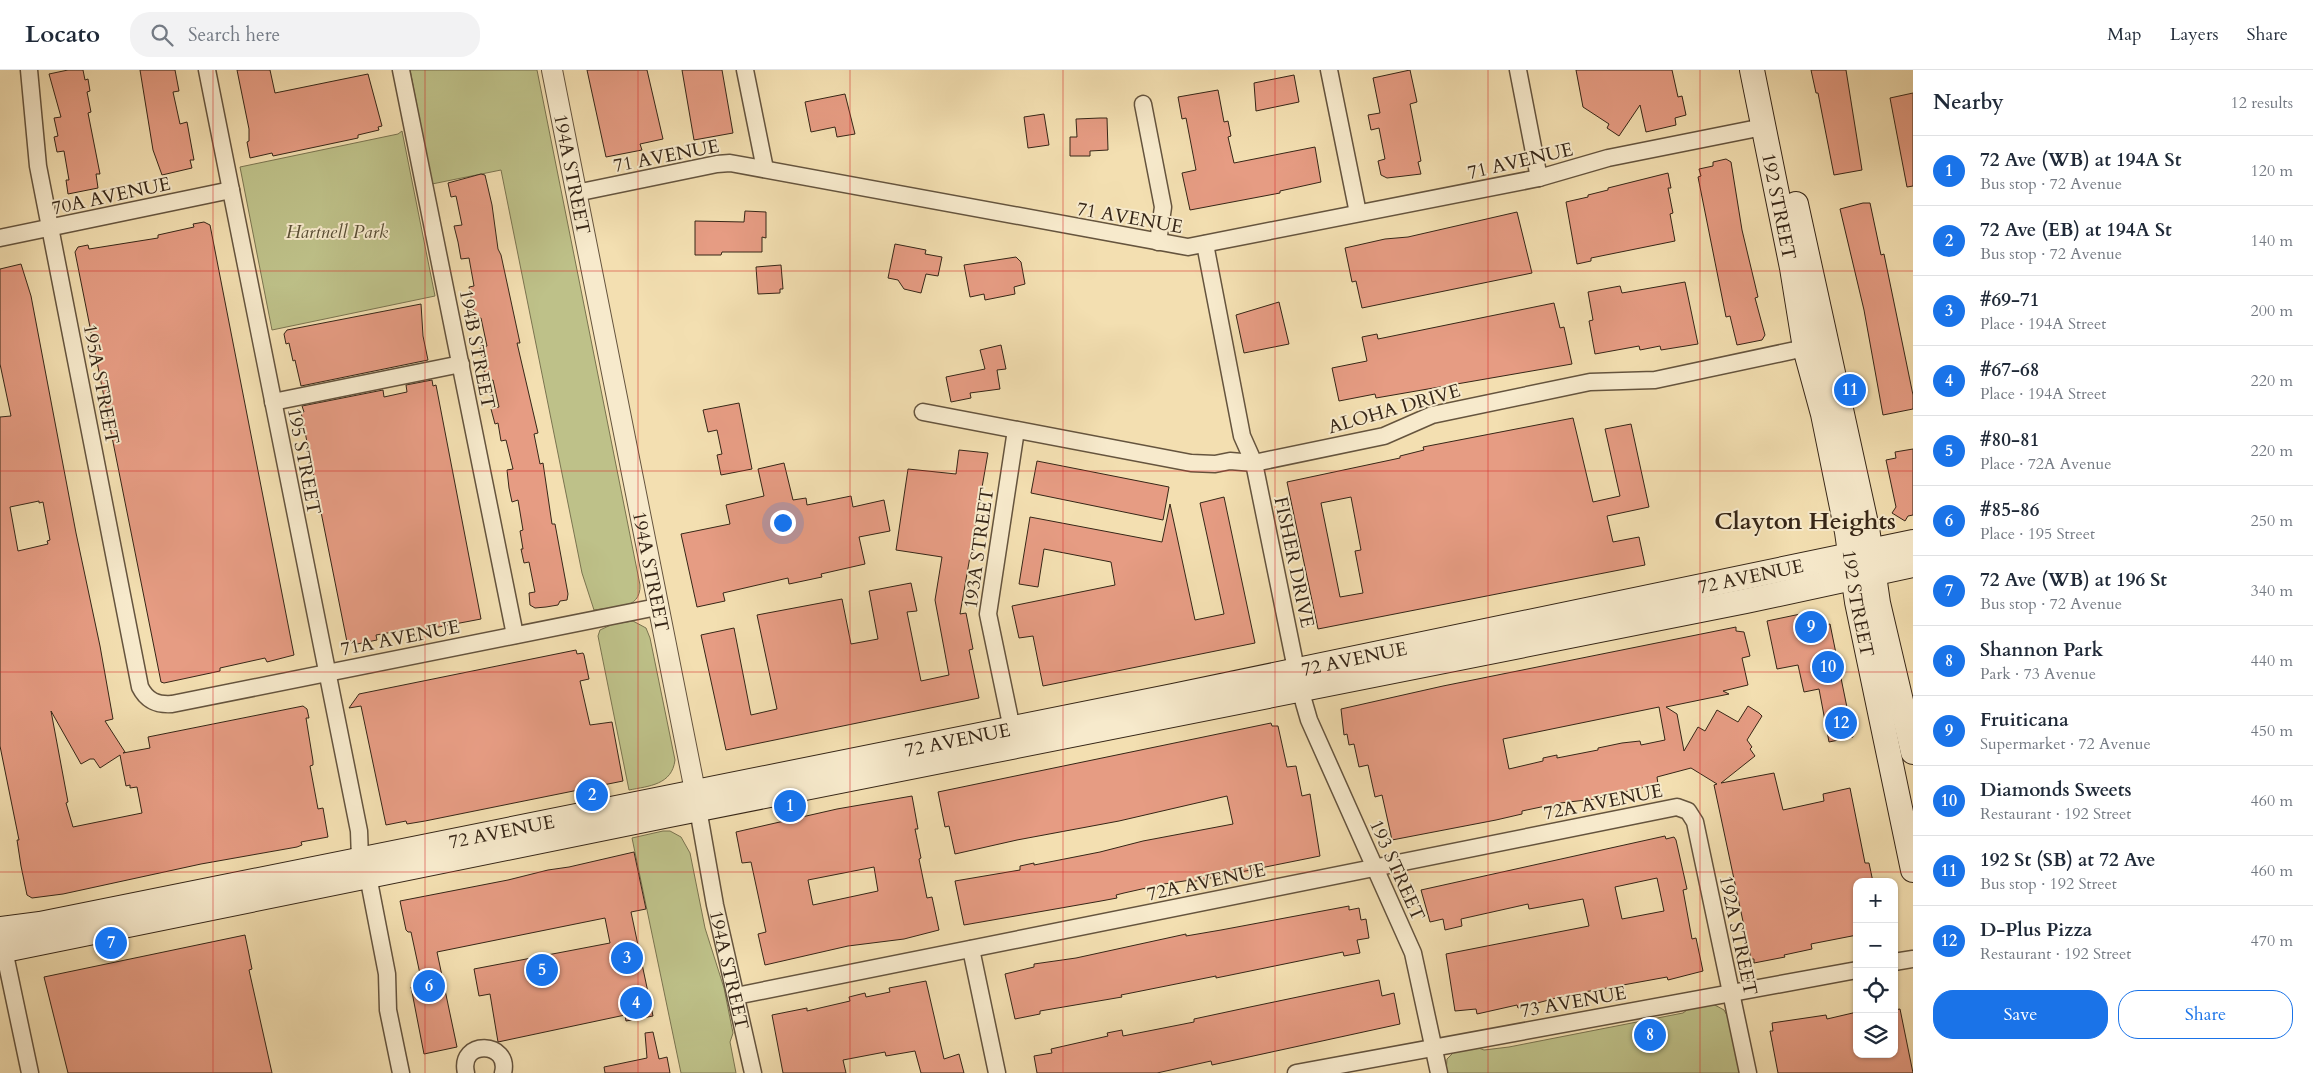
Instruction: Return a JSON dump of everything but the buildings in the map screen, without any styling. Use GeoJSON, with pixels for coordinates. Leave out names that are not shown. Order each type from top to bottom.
{"type":"FeatureCollection","features":[{"type":"Feature","properties":{"kind":"main road","name":"192 STREET"},"geometry":{"type":"LineString","coordinates":[[1752,70],[1792,268],[1805,348],[1861,553]]}},
{"type":"Feature","properties":{"kind":"main road","name":"192 STREET"},"geometry":{"type":"LineString","coordinates":[[1768,70],[1795,202],[1839,392],[1864,576],[1913,870]]}},
{"type":"Feature","properties":{"kind":"main road","name":"72 AVENUE"},"geometry":{"type":"LineString","coordinates":[[1,941],[40,924],[364,867],[697,801],[1124,725],[1158,707],[1298,679],[1495,629],[1913,542]]}},
{"type":"Feature","properties":{"kind":"main road","name":"72 AVENUE"},"geometry":{"type":"LineString","coordinates":[[697,801],[1012,729],[1864,576],[1913,565]]}},
{"type":"Feature","properties":{"kind":"main road","name":"192 STREET"},"geometry":{"type":"LineString","coordinates":[[1864,576],[1877,598],[1913,752]]}},
{"type":"Feature","properties":{"kind":"main road"},"geometry":{"type":"LineString","coordinates":[[1,941],[231,903],[248,893],[264,888],[364,867]]}},
{"type":"Feature","properties":{"kind":"street","name":"195A STREET"},"geometry":{"type":"LineString","coordinates":[[29,70],[34,135],[51,228],[140,687],[144,696],[151,701]]}},
{"type":"Feature","properties":{"kind":"street","name":"195 STREET"},"geometry":{"type":"LineString","coordinates":[[207,70],[328,672],[360,837],[364,867],[387,974],[388,1010],[400,1073]]}},
{"type":"Feature","properties":{"kind":"street","name":"194B STREET"},"geometry":{"type":"LineString","coordinates":[[402,70],[515,636]]}},
{"type":"Feature","properties":{"kind":"street","name":"194A STREET"},"geometry":{"type":"LineString","coordinates":[[552,70],[697,801],[715,905],[753,1073]]}},
{"type":"Feature","properties":{"kind":"street"},"geometry":{"type":"LineString","coordinates":[[745,70],[765,169]]}},
{"type":"Feature","properties":{"kind":"street"},"geometry":{"type":"LineString","coordinates":[[1329,70],[1358,213]]}},
{"type":"Feature","properties":{"kind":"street"},"geometry":{"type":"LineString","coordinates":[[1518,70],[1539,178]]}},
{"type":"Feature","properties":{"kind":"street"},"geometry":{"type":"LineString","coordinates":[[1143,104],[1162,207],[1158,242]]}},
{"type":"Feature","properties":{"kind":"street","name":"71 AVENUE"},"geometry":{"type":"LineString","coordinates":[[576,193],[717,164],[730,163],[944,204],[1188,247],[1539,178],[1608,158],[1763,127]]}},
{"type":"Feature","properties":{"kind":"street","name":"70A AVENUE"},"geometry":{"type":"LineString","coordinates":[[0,238],[231,190]]}},
{"type":"Feature","properties":{"kind":"street","name":"FISHER DRIVE"},"geometry":{"type":"LineString","coordinates":[[1205,244],[1242,436],[1254,463],[1298,679]]}},
{"type":"Feature","properties":{"kind":"street","name":"ALOHA DRIVE"},"geometry":{"type":"LineString","coordinates":[[923,412],[1190,463],[1214,464],[1230,461],[1254,463],[1384,436],[1432,416],[1590,382],[1655,380],[1805,348]]}},
{"type":"Feature","properties":{"kind":"street"},"geometry":{"type":"LineString","coordinates":[[273,402],[461,364]]}},
{"type":"Feature","properties":{"kind":"street","name":"193A STREET"},"geometry":{"type":"LineString","coordinates":[[1012,729],[988,614],[1016,430]]}},
{"type":"Feature","properties":{"kind":"street","name":"71A AVENUE"},"geometry":{"type":"LineString","coordinates":[[151,701],[172,704],[657,607]]}},
{"type":"Feature","properties":{"kind":"street","name":"193 STREET"},"geometry":{"type":"LineString","coordinates":[[1298,679],[1309,720],[1376,866],[1413,953],[1439,1073]]}},
{"type":"Feature","properties":{"kind":"street","name":"72A AVENUE"},"geometry":{"type":"LineString","coordinates":[[736,996],[1376,866],[1676,807],[1683,808]]}},
{"type":"Feature","properties":{"kind":"street","name":"192A STREET"},"geometry":{"type":"LineString","coordinates":[[1683,808],[1688,811],[1695,822],[1748,1073]]}},
{"type":"Feature","properties":{"kind":"street"},"geometry":{"type":"LineString","coordinates":[[1,941],[30,1073]]}},
{"type":"Feature","properties":{"kind":"street"},"geometry":{"type":"LineString","coordinates":[[971,949],[997,1073]]}},
{"type":"Feature","properties":{"kind":"street"},"geometry":{"type":"LineString","coordinates":[[1898,961],[1913,959]]}},
{"type":"Feature","properties":{"kind":"street","name":"73 AVENUE"},"geometry":{"type":"LineString","coordinates":[[1296,1073],[1853,971]]}},
{"type":"Feature","properties":{"kind":"street"},"geometry":{"type":"LineString","coordinates":[[462,1072],[469,1054],[474,1050],[486,1048],[492,1049],[501,1057],[504,1065],[502,1073]]}},
{"type":"Feature","properties":{"kind":"green space"},"geometry":{"type":"Polygon","coordinates":[[[410,70],[537,70],[640,585],[639,593],[631,604],[617,608],[594,610],[582,573],[501,170],[432,184],[410,70]]]}},
{"type":"Feature","properties":{"kind":"green space","name":"Hartnell Park"},"geometry":{"type":"Polygon","coordinates":[[[402,131],[435,296],[272,330],[240,167],[398,134],[402,131]]]}},
{"type":"Feature","properties":{"kind":"green space"},"geometry":{"type":"Polygon","coordinates":[[[633,621],[646,628],[650,638],[675,760],[669,775],[658,783],[629,790],[598,636],[600,630],[613,624],[633,621]]]}},
{"type":"Feature","properties":{"kind":"green space"},"geometry":{"type":"Polygon","coordinates":[[[670,831],[681,837],[690,853],[705,928],[724,988],[733,1033],[730,1042],[736,1073],[681,1073],[632,838],[670,831]]]}},
{"type":"Feature","properties":{"kind":"green space"},"geometry":{"type":"Polygon","coordinates":[[[1713,1004],[1724,1010],[1728,1017],[1740,1073],[1446,1073],[1447,1059],[1455,1051],[1476,1047],[1484,1050],[1509,1047],[1683,1013],[1691,1007],[1713,1004]]]}},
{"type":"Feature","properties":{"kind":"place","name":"192 St (SB) at 72 Ave"},"geometry":{"type":"Point","coordinates":[1850,390]}},
{"type":"Feature","properties":{"kind":"place","name":"Fruiticana"},"geometry":{"type":"Point","coordinates":[1811,627]}},
{"type":"Feature","properties":{"kind":"place","name":"Diamonds Sweets"},"geometry":{"type":"Point","coordinates":[1828,667]}},
{"type":"Feature","properties":{"kind":"place","name":"D-Plus Pizza"},"geometry":{"type":"Point","coordinates":[1841,723]}},
{"type":"Feature","properties":{"kind":"place","name":"72 Ave (EB) at 194A St"},"geometry":{"type":"Point","coordinates":[592,795]}},
{"type":"Feature","properties":{"kind":"place","name":"72 Ave (WB) at 194A St"},"geometry":{"type":"Point","coordinates":[790,806]}},
{"type":"Feature","properties":{"kind":"place","name":"72 Ave (WB) at 196 St"},"geometry":{"type":"Point","coordinates":[111,943]}},
{"type":"Feature","properties":{"kind":"place","name":"#69-71"},"geometry":{"type":"Point","coordinates":[627,958]}},
{"type":"Feature","properties":{"kind":"place","name":"#80-81"},"geometry":{"type":"Point","coordinates":[542,970]}},
{"type":"Feature","properties":{"kind":"place","name":"#85-86"},"geometry":{"type":"Point","coordinates":[429,986]}},
{"type":"Feature","properties":{"kind":"place","name":"#67-68"},"geometry":{"type":"Point","coordinates":[636,1003]}},
{"type":"Feature","properties":{"kind":"place","name":"Shannon Park"},"geometry":{"type":"Point","coordinates":[1650,1035]}},
{"type":"Feature","properties":{"kind":"district","name":"Clayton Heights"},"geometry":{"type":"Point","coordinates":[1805,521]}}]}
